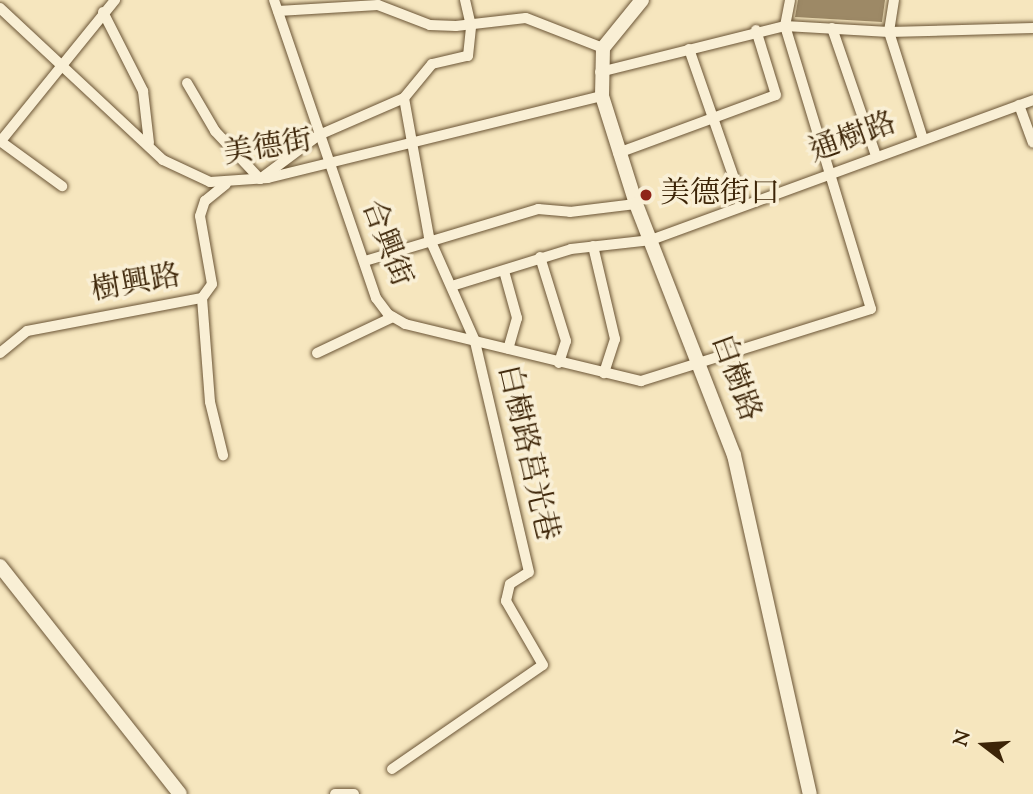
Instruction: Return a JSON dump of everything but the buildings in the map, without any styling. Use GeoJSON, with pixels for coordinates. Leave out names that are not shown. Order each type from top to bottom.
{"type":"FeatureCollection","features":[{"type":"Feature","properties":{"kind":"street"},"geometry":{"type":"LineString","coordinates":[[62,186],[0,141],[115,0]]}},
{"type":"Feature","properties":{"kind":"street","name":"合興街"},"geometry":{"type":"LineString","coordinates":[[274,0],[376,298],[393,317],[559,363],[641,381],[704,367],[871,309],[831,172]]}},
{"type":"Feature","properties":{"kind":"street"},"geometry":{"type":"LineString","coordinates":[[187,83],[215,131],[260,180],[319,135],[404,98],[432,64],[468,55],[471,26],[465,0]]}},
{"type":"Feature","properties":{"kind":"street"},"geometry":{"type":"LineString","coordinates":[[278,11],[377,5],[429,25],[471,26],[526,18],[603,48],[642,0]]}},
{"type":"Feature","properties":{"kind":"street"},"geometry":{"type":"LineString","coordinates":[[790,0],[785,26],[831,172]]}},
{"type":"Feature","properties":{"kind":"street"},"geometry":{"type":"LineString","coordinates":[[894,0],[889,32],[923,139]]}},
{"type":"Feature","properties":{"kind":"street","name":"美德街"},"geometry":{"type":"LineString","coordinates":[[0,8],[58,68],[189,177],[226,184],[260,180],[602,96]]}},
{"type":"Feature","properties":{"kind":"street"},"geometry":{"type":"LineString","coordinates":[[103,12],[143,91],[149,143]]}},
{"type":"Feature","properties":{"kind":"street"},"geometry":{"type":"LineString","coordinates":[[599,73],[756,30],[785,26],[889,32],[1033,28]]}},
{"type":"Feature","properties":{"kind":"street"},"geometry":{"type":"LineString","coordinates":[[832,28],[876,156]]}},
{"type":"Feature","properties":{"kind":"street"},"geometry":{"type":"LineString","coordinates":[[618,153],[776,95],[756,30]]}},
{"type":"Feature","properties":{"kind":"street","name":"白樹路"},"geometry":{"type":"LineString","coordinates":[[603,48],[599,73],[602,96],[618,153],[636,204],[704,367],[758,545],[810,794]]}},
{"type":"Feature","properties":{"kind":"street"},"geometry":{"type":"LineString","coordinates":[[689,49],[743,204]]}},
{"type":"Feature","properties":{"kind":"street"},"geometry":{"type":"LineString","coordinates":[[404,98],[416,143],[429,237],[438,263],[455,285],[475,341]]}},
{"type":"Feature","properties":{"kind":"street","name":"通樹路"},"geometry":{"type":"LineString","coordinates":[[455,285],[505,271],[540,257],[593,246],[651,240],[743,204],[1033,100]]}},
{"type":"Feature","properties":{"kind":"street"},"geometry":{"type":"LineString","coordinates":[[1019,105],[1033,143]]}},
{"type":"Feature","properties":{"kind":"street","name":"樹興路"},"geometry":{"type":"LineString","coordinates":[[0,353],[27,331],[202,298],[212,284],[200,216],[205,201],[226,184]]}},
{"type":"Feature","properties":{"kind":"street"},"geometry":{"type":"LineString","coordinates":[[365,261],[429,237],[538,209],[636,204]]}},
{"type":"Feature","properties":{"kind":"street"},"geometry":{"type":"LineString","coordinates":[[593,246],[615,339],[604,373]]}},
{"type":"Feature","properties":{"kind":"street"},"geometry":{"type":"LineString","coordinates":[[540,257],[566,341],[559,363]]}},
{"type":"Feature","properties":{"kind":"street"},"geometry":{"type":"LineString","coordinates":[[505,271],[517,318],[508,349]]}},
{"type":"Feature","properties":{"kind":"street"},"geometry":{"type":"LineString","coordinates":[[202,298],[210,402],[223,455]]}},
{"type":"Feature","properties":{"kind":"street"},"geometry":{"type":"LineString","coordinates":[[317,353],[393,317]]}},
{"type":"Feature","properties":{"kind":"street","name":"白樹路莒光巷"},"geometry":{"type":"LineString","coordinates":[[392,769],[543,665],[506,601],[510,584],[529,572],[475,341]]}},
{"type":"Feature","properties":{"kind":"street"},"geometry":{"type":"LineString","coordinates":[[0,566],[180,794]]}},
{"type":"Feature","properties":{"kind":"street"},"geometry":{"type":"LineString","coordinates":[[335,794],[354,794]]}},
{"type":"Feature","properties":{"kind":"place","name":"美德街口"},"geometry":{"type":"Point","coordinates":[646,195]}}]}
